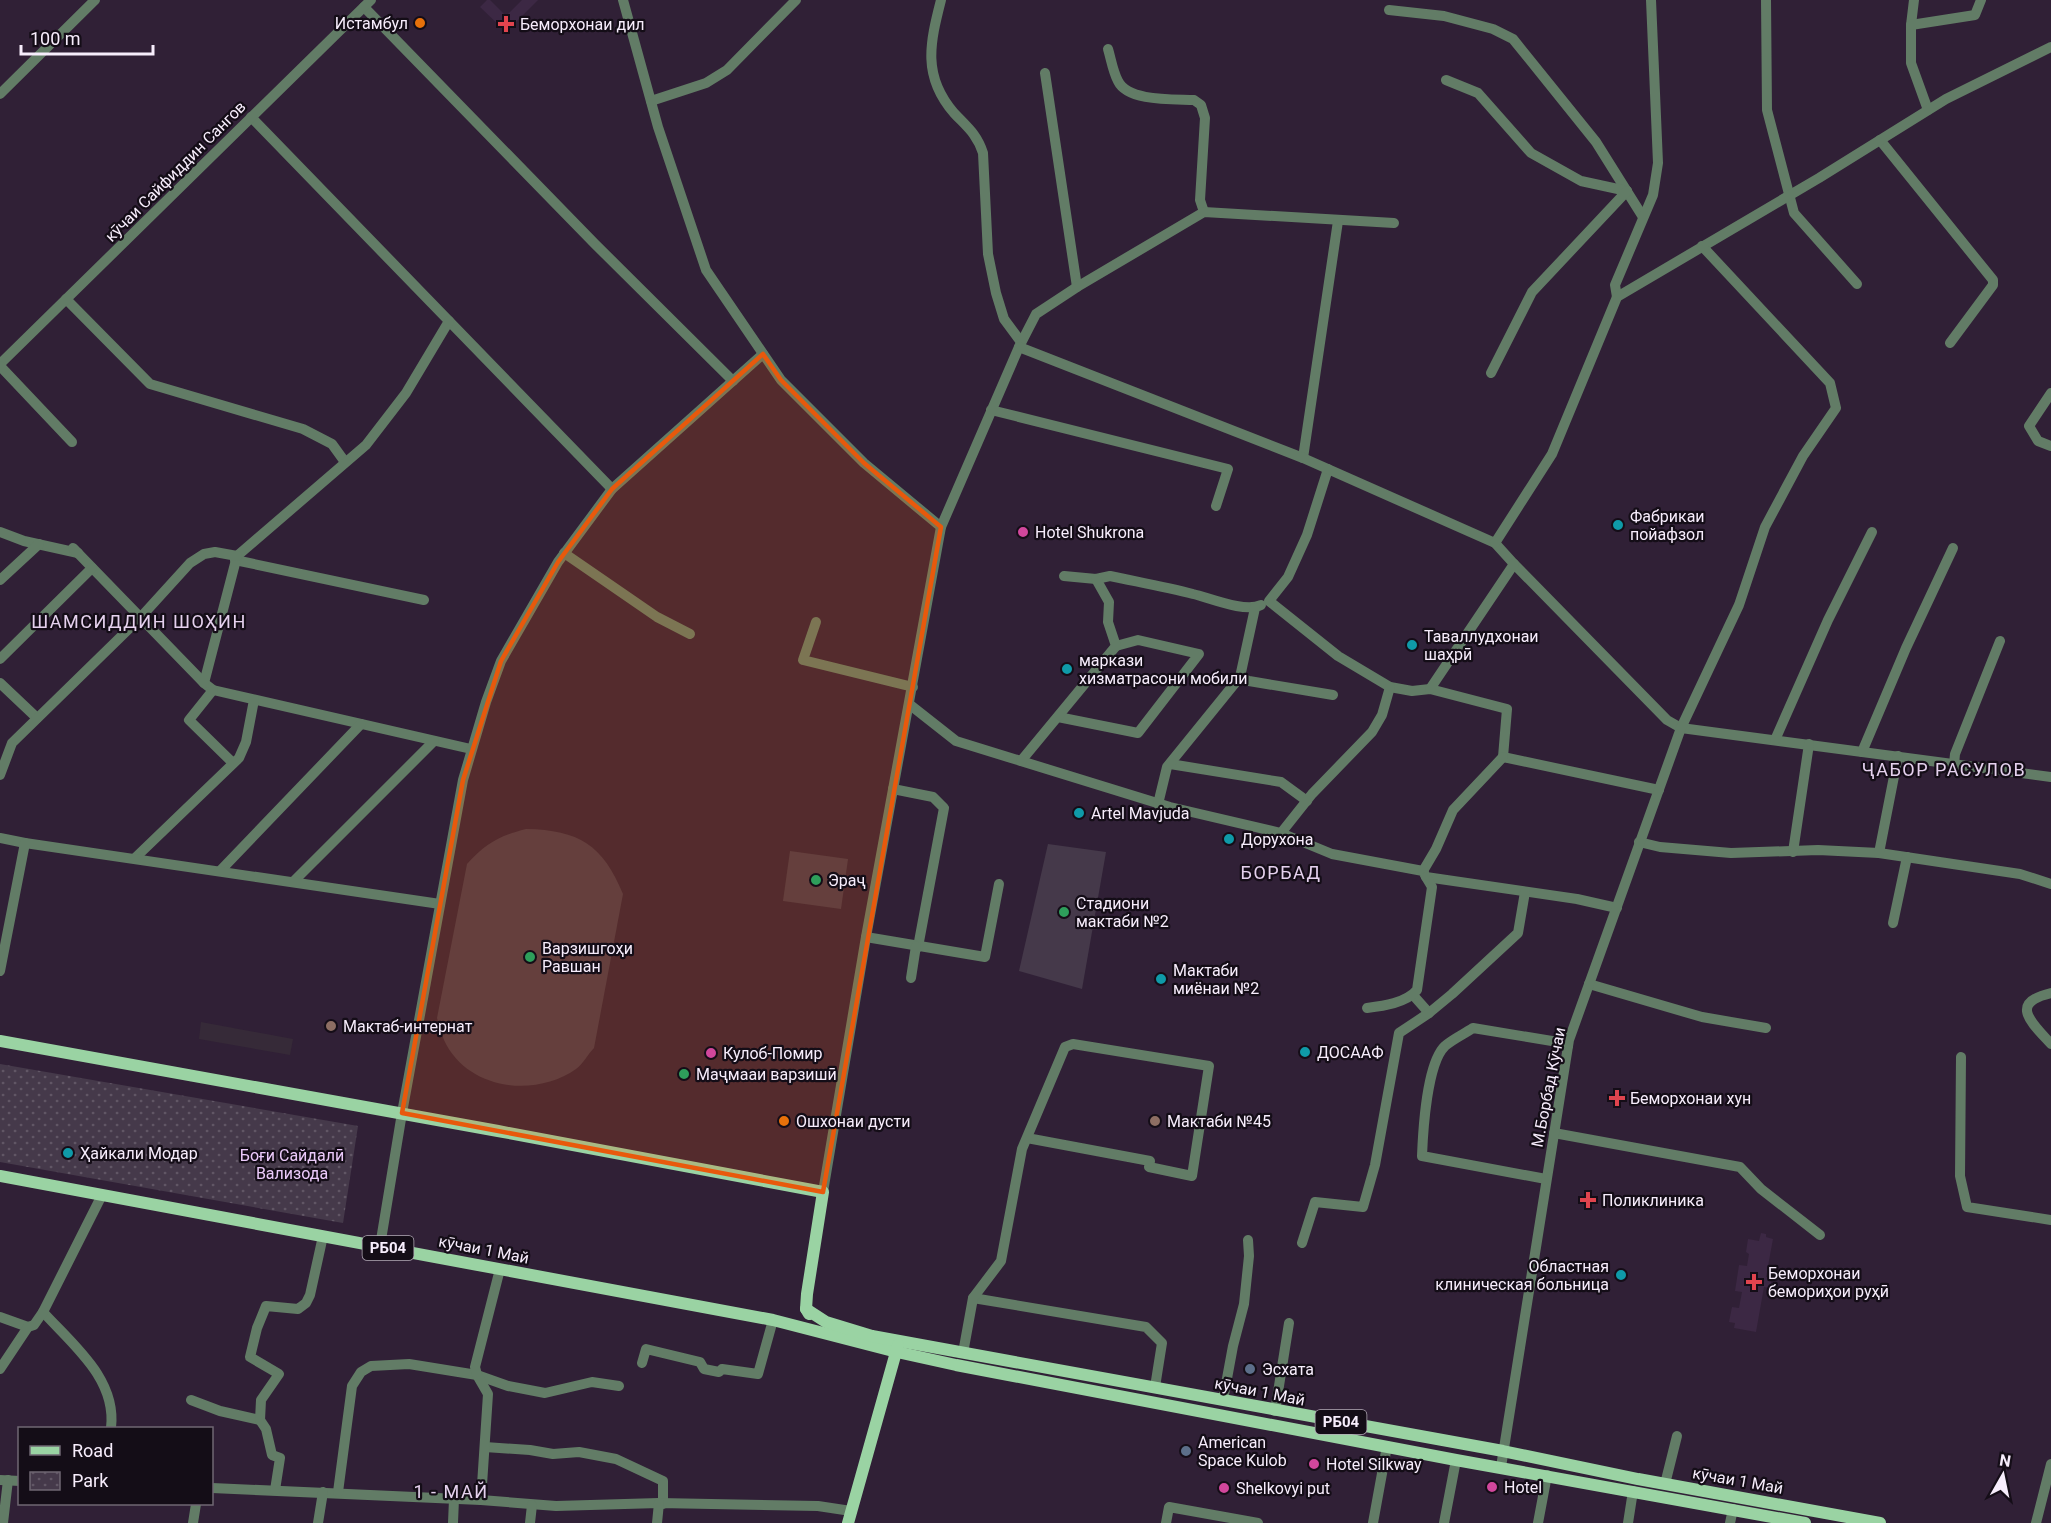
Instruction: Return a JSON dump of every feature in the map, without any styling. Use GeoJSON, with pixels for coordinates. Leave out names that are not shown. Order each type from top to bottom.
{"type":"FeatureCollection","features":[{"type":"Feature","properties":{"kind":"main road"},"geometry":{"type":"LineString","coordinates":[[0,1041],[824,1192],[806,1309],[821,1331]]}},
{"type":"Feature","properties":{"kind":"main road","name":"кӯчаи 1 Май"},"geometry":{"type":"LineString","coordinates":[[0,1176],[774,1320],[898,1347],[976,1369],[1456,1460],[1805,1523]]}},
{"type":"Feature","properties":{"kind":"main road","name":"кӯчаи 1 Май"},"geometry":{"type":"LineString","coordinates":[[806,1309],[825,1322],[872,1336],[898,1347],[963,1353],[1155,1387],[1880,1523]]}},
{"type":"Feature","properties":{"kind":"main road","name":"РБ04"},"geometry":{"type":"LineString","coordinates":[[774,1320],[795,1318],[806,1309]]}},
{"type":"Feature","properties":{"kind":"main road"},"geometry":{"type":"LineString","coordinates":[[850,1517],[898,1347]]}},
{"type":"Feature","properties":{"kind":"street"},"geometry":{"type":"LineString","coordinates":[[0,94],[95,0]]}},
{"type":"Feature","properties":{"kind":"street"},"geometry":{"type":"LineString","coordinates":[[651,101],[706,83],[727,70],[796,0]]}},
{"type":"Feature","properties":{"kind":"street"},"geometry":{"type":"LineString","coordinates":[[942,0],[933,32],[933,76],[939,94],[979,140],[982,153],[990,264],[1004,320],[1020,344],[1303,458],[1495,543],[1667,720],[1681,728],[2051,777]]}},
{"type":"Feature","properties":{"kind":"street"},"geometry":{"type":"LineString","coordinates":[[1495,543],[1552,454],[1617,297],[1615,285],[1653,195],[1658,163],[1651,0]]}},
{"type":"Feature","properties":{"kind":"street"},"geometry":{"type":"LineString","coordinates":[[1766,0],[1767,110],[1794,213],[1857,284]]}},
{"type":"Feature","properties":{"kind":"street"},"geometry":{"type":"LineString","coordinates":[[1914,0],[1911,25],[1911,63],[1928,110]]}},
{"type":"Feature","properties":{"kind":"street"},"geometry":{"type":"LineString","coordinates":[[1911,25],[1975,15],[1981,0]]}},
{"type":"Feature","properties":{"kind":"street"},"geometry":{"type":"LineString","coordinates":[[625,1],[651,101],[705,270],[781,380],[864,463],[941,527]]}},
{"type":"Feature","properties":{"kind":"street"},"geometry":{"type":"LineString","coordinates":[[368,3],[595,244],[733,381]]}},
{"type":"Feature","properties":{"kind":"street","name":"кӯчаи Сайфиддин Сангов"},"geometry":{"type":"LineString","coordinates":[[0,365],[368,3]]}},
{"type":"Feature","properties":{"kind":"street"},"geometry":{"type":"LineString","coordinates":[[1389,10],[1444,16],[1493,29],[1513,39],[1596,142],[1643,217]]}},
{"type":"Feature","properties":{"kind":"street"},"geometry":{"type":"LineString","coordinates":[[1617,297],[1928,110],[2051,47]]}},
{"type":"Feature","properties":{"kind":"street"},"geometry":{"type":"LineString","coordinates":[[1108,49],[1118,83],[1129,93],[1145,98],[1194,100],[1201,105],[1205,118],[1200,200],[1204,212]]}},
{"type":"Feature","properties":{"kind":"street"},"geometry":{"type":"LineString","coordinates":[[1045,73],[1077,286]]}},
{"type":"Feature","properties":{"kind":"street"},"geometry":{"type":"LineString","coordinates":[[1446,80],[1478,93],[1531,153],[1581,181],[1627,191]]}},
{"type":"Feature","properties":{"kind":"street"},"geometry":{"type":"LineString","coordinates":[[251,117],[612,489]]}},
{"type":"Feature","properties":{"kind":"street"},"geometry":{"type":"LineString","coordinates":[[1880,140],[1993,280],[1993,285],[1950,343]]}},
{"type":"Feature","properties":{"kind":"street"},"geometry":{"type":"LineString","coordinates":[[1491,373],[1532,292],[1627,191]]}},
{"type":"Feature","properties":{"kind":"street"},"geometry":{"type":"LineString","coordinates":[[824,1192],[866,937],[941,527],[1020,344],[1036,314],[1077,286],[1204,212],[1394,223]]}},
{"type":"Feature","properties":{"kind":"street"},"geometry":{"type":"LineString","coordinates":[[1303,458],[1338,221]]}},
{"type":"Feature","properties":{"kind":"street","name":"М.Борбад Кӯчаи"},"geometry":{"type":"LineString","coordinates":[[1501,1467],[1568,1046],[1681,728],[1739,605],[1765,527],[1803,456],[1836,408],[1830,382],[1702,246]]}},
{"type":"Feature","properties":{"kind":"street"},"geometry":{"type":"LineString","coordinates":[[66,299],[150,384],[303,429],[332,444],[345,462]]}},
{"type":"Feature","properties":{"kind":"street"},"geometry":{"type":"LineString","coordinates":[[233,763],[189,720],[208,687],[236,558],[366,445],[406,393],[449,321]]}},
{"type":"Feature","properties":{"kind":"street"},"geometry":{"type":"LineString","coordinates":[[380,1246],[463,780],[471,749],[501,661],[564,553],[612,489],[763,354]]}},
{"type":"Feature","properties":{"kind":"street"},"geometry":{"type":"LineString","coordinates":[[0,365],[72,442]]}},
{"type":"Feature","properties":{"kind":"street"},"geometry":{"type":"LineString","coordinates":[[2051,393],[2029,426],[2038,441],[2051,446]]}},
{"type":"Feature","properties":{"kind":"street"},"geometry":{"type":"LineString","coordinates":[[991,410],[1228,469],[1216,506]]}},
{"type":"Feature","properties":{"kind":"street"},"geometry":{"type":"LineString","coordinates":[[1064,576],[1096,579],[1110,576],[1256,608],[1269,601],[1288,577],[1306,535],[1328,469]]}},
{"type":"Feature","properties":{"kind":"street"},"geometry":{"type":"LineString","coordinates":[[0,532],[39,544],[75,551],[208,687],[254,700],[471,749]]}},
{"type":"Feature","properties":{"kind":"street"},"geometry":{"type":"LineString","coordinates":[[1774,740],[1828,620],[1872,532]]}},
{"type":"Feature","properties":{"kind":"street"},"geometry":{"type":"LineString","coordinates":[[0,580],[39,544]]}},
{"type":"Feature","properties":{"kind":"street"},"geometry":{"type":"LineString","coordinates":[[1862,752],[1906,648],[1953,548]]}},
{"type":"Feature","properties":{"kind":"street"},"geometry":{"type":"LineString","coordinates":[[0,775],[12,743],[140,618],[190,563],[204,554],[215,552],[424,600]]}},
{"type":"Feature","properties":{"kind":"street"},"geometry":{"type":"LineString","coordinates":[[564,553],[657,617],[690,634]]}},
{"type":"Feature","properties":{"kind":"street"},"geometry":{"type":"LineString","coordinates":[[1430,689],[1514,564]]}},
{"type":"Feature","properties":{"kind":"street"},"geometry":{"type":"LineString","coordinates":[[0,659],[92,568]]}},
{"type":"Feature","properties":{"kind":"street"},"geometry":{"type":"LineString","coordinates":[[1096,579],[1109,602],[1108,622],[1116,646]]}},
{"type":"Feature","properties":{"kind":"street"},"geometry":{"type":"LineString","coordinates":[[1269,601],[1338,656],[1390,687],[1412,691],[1430,689],[1507,709],[1503,757],[1453,810],[1424,874]]}},
{"type":"Feature","properties":{"kind":"street"},"geometry":{"type":"LineString","coordinates":[[1158,804],[1167,767],[1240,677],[1256,608]]}},
{"type":"Feature","properties":{"kind":"street"},"geometry":{"type":"LineString","coordinates":[[816,621],[803,660],[913,687]]}},
{"type":"Feature","properties":{"kind":"street"},"geometry":{"type":"LineString","coordinates":[[1021,761],[1116,646],[1138,640],[1199,654],[1138,732],[1058,717]]}},
{"type":"Feature","properties":{"kind":"street"},"geometry":{"type":"LineString","coordinates":[[1954,764],[1955,754],[2000,641]]}},
{"type":"Feature","properties":{"kind":"street"},"geometry":{"type":"LineString","coordinates":[[1240,677],[1249,681],[1333,695]]}},
{"type":"Feature","properties":{"kind":"street"},"geometry":{"type":"LineString","coordinates":[[0,682],[38,718]]}},
{"type":"Feature","properties":{"kind":"street"},"geometry":{"type":"LineString","coordinates":[[1281,833],[1306,801],[1372,732],[1382,715],[1390,687]]}},
{"type":"Feature","properties":{"kind":"street"},"geometry":{"type":"LineString","coordinates":[[135,858],[233,763],[243,750],[254,700]]}},
{"type":"Feature","properties":{"kind":"street"},"geometry":{"type":"LineString","coordinates":[[909,704],[956,741],[1158,804],[1281,833],[1332,854],[1424,874],[1577,899],[1617,908]]}},
{"type":"Feature","properties":{"kind":"street"},"geometry":{"type":"LineString","coordinates":[[220,871],[361,724]]}},
{"type":"Feature","properties":{"kind":"street"},"geometry":{"type":"LineString","coordinates":[[294,881],[434,741]]}},
{"type":"Feature","properties":{"kind":"street"},"geometry":{"type":"LineString","coordinates":[[1793,852],[1809,744]]}},
{"type":"Feature","properties":{"kind":"street"},"geometry":{"type":"LineString","coordinates":[[1879,853],[1898,756]]}},
{"type":"Feature","properties":{"kind":"street"},"geometry":{"type":"LineString","coordinates":[[1503,757],[1659,790]]}},
{"type":"Feature","properties":{"kind":"street"},"geometry":{"type":"LineString","coordinates":[[1170,764],[1281,783],[1306,801]]}},
{"type":"Feature","properties":{"kind":"street"},"geometry":{"type":"LineString","coordinates":[[894,789],[933,797],[944,808],[912,978]]}},
{"type":"Feature","properties":{"kind":"street"},"geometry":{"type":"LineString","coordinates":[[0,838],[440,904]]}},
{"type":"Feature","properties":{"kind":"street"},"geometry":{"type":"LineString","coordinates":[[1639,842],[1660,847],[1731,853],[1818,850],[1879,853],[2020,874],[2051,884]]}},
{"type":"Feature","properties":{"kind":"street"},"geometry":{"type":"LineString","coordinates":[[0,971],[25,843]]}},
{"type":"Feature","properties":{"kind":"street"},"geometry":{"type":"LineString","coordinates":[[1893,923],[1907,857]]}},
{"type":"Feature","properties":{"kind":"street"},"geometry":{"type":"LineString","coordinates":[[1367,1008],[1386,1005],[1413,995],[1418,990],[1432,887],[1424,874]]}},
{"type":"Feature","properties":{"kind":"street"},"geometry":{"type":"LineString","coordinates":[[866,937],[985,957],[999,884]]}},
{"type":"Feature","properties":{"kind":"street"},"geometry":{"type":"LineString","coordinates":[[1302,1243],[1315,1202],[1363,1207],[1375,1165],[1399,1033],[1429,1013],[1518,933],[1525,891]]}},
{"type":"Feature","properties":{"kind":"street"},"geometry":{"type":"LineString","coordinates":[[1589,984],[1702,1017],[1766,1028]]}},
{"type":"Feature","properties":{"kind":"street"},"geometry":{"type":"LineString","coordinates":[[2051,993],[2034,997],[2029,1003],[2027,1012],[2031,1021],[2051,1044]]}},
{"type":"Feature","properties":{"kind":"street"},"geometry":{"type":"LineString","coordinates":[[1413,995],[1429,1013]]}},
{"type":"Feature","properties":{"kind":"street"},"geometry":{"type":"LineString","coordinates":[[1546,1179],[1422,1156],[1424,1123],[1433,1069],[1444,1047],[1473,1028],[1558,1042],[1568,1046]]}},
{"type":"Feature","properties":{"kind":"street"},"geometry":{"type":"LineString","coordinates":[[963,1353],[973,1298],[1001,1261],[1022,1149],[1065,1047],[1073,1044],[1209,1066],[1192,1176],[1149,1167],[1150,1161],[1027,1138]]}},
{"type":"Feature","properties":{"kind":"street"},"geometry":{"type":"LineString","coordinates":[[1961,1057],[1960,1176],[1967,1207],[2051,1220]]}},
{"type":"Feature","properties":{"kind":"street"},"geometry":{"type":"LineString","coordinates":[[1554,1133],[1740,1167],[1761,1189],[1820,1235]]}},
{"type":"Feature","properties":{"kind":"street"},"geometry":{"type":"LineString","coordinates":[[0,1369],[28,1327],[34,1325],[43,1312],[102,1195]]}},
{"type":"Feature","properties":{"kind":"street"},"geometry":{"type":"LineString","coordinates":[[275,1490],[280,1458],[272,1455],[266,1429],[260,1420],[261,1400],[279,1374],[250,1357],[257,1328],[266,1306],[298,1310],[306,1303],[310,1295],[323,1236]]}},
{"type":"Feature","properties":{"kind":"street"},"geometry":{"type":"LineString","coordinates":[[1223,1400],[1244,1304],[1249,1256],[1248,1240]]}},
{"type":"Feature","properties":{"kind":"street"},"geometry":{"type":"LineString","coordinates":[[481,1500],[488,1394],[475,1368],[500,1269]]}},
{"type":"Feature","properties":{"kind":"street"},"geometry":{"type":"LineString","coordinates":[[973,1298],[1146,1328],[1162,1343],[1155,1387]]}},
{"type":"Feature","properties":{"kind":"street"},"geometry":{"type":"LineString","coordinates":[[43,1312],[102,1379],[109,1395],[111,1427]]}},
{"type":"Feature","properties":{"kind":"street"},"geometry":{"type":"LineString","coordinates":[[0,1317],[28,1327]]}},
{"type":"Feature","properties":{"kind":"street"},"geometry":{"type":"LineString","coordinates":[[642,1363],[646,1349],[700,1362],[704,1369],[758,1374],[774,1320]]}},
{"type":"Feature","properties":{"kind":"street"},"geometry":{"type":"LineString","coordinates":[[1275,1411],[1289,1323]]}},
{"type":"Feature","properties":{"kind":"street"},"geometry":{"type":"LineString","coordinates":[[338,1492],[352,1386],[361,1372],[370,1366],[409,1364],[477,1375],[508,1386],[545,1393],[592,1382],[619,1386]]}},
{"type":"Feature","properties":{"kind":"street"},"geometry":{"type":"LineString","coordinates":[[191,1400],[220,1411],[260,1420]]}},
{"type":"Feature","properties":{"kind":"street"},"geometry":{"type":"LineString","coordinates":[[1665,1484],[1677,1436]]}},
{"type":"Feature","properties":{"kind":"street"},"geometry":{"type":"LineString","coordinates":[[1373,1523],[1387,1446]]}},
{"type":"Feature","properties":{"kind":"street"},"geometry":{"type":"LineString","coordinates":[[485,1447],[530,1450],[553,1455],[579,1452],[616,1459],[663,1481],[657,1523]]}},
{"type":"Feature","properties":{"kind":"street"},"geometry":{"type":"LineString","coordinates":[[1444,1523],[1456,1460]]}},
{"type":"Feature","properties":{"kind":"street"},"geometry":{"type":"LineString","coordinates":[[2036,1523],[2051,1464]]}},
{"type":"Feature","properties":{"kind":"street"},"geometry":{"type":"LineString","coordinates":[[1538,1523],[1547,1475]]}},
{"type":"Feature","properties":{"kind":"street"},"geometry":{"type":"LineString","coordinates":[[3,1523],[4,1480]]}},
{"type":"Feature","properties":{"kind":"street"},"geometry":{"type":"LineString","coordinates":[[213,1488],[338,1492],[532,1505],[818,1506],[850,1517]]}},
{"type":"Feature","properties":{"kind":"street"},"geometry":{"type":"LineString","coordinates":[[1628,1523],[1633,1491]]}},
{"type":"Feature","properties":{"kind":"street"},"geometry":{"type":"LineString","coordinates":[[318,1523],[323,1492]]}},
{"type":"Feature","properties":{"kind":"street"},"geometry":{"type":"LineString","coordinates":[[453,1523],[454,1499]]}},
{"type":"Feature","properties":{"kind":"street"},"geometry":{"type":"LineString","coordinates":[[193,1523],[195,1505]]}},
{"type":"Feature","properties":{"kind":"street"},"geometry":{"type":"LineString","coordinates":[[530,1523],[532,1505]]}},
{"type":"Feature","properties":{"kind":"street"},"geometry":{"type":"LineString","coordinates":[[1166,1523],[1169,1506],[1258,1523]]}},
{"type":"Feature","properties":{"kind":"street"},"geometry":{"type":"LineString","coordinates":[[1730,1523],[1733,1509]]}},
{"type":"Feature","properties":{"kind":"highlighted area"},"geometry":{"type":"Polygon","coordinates":[[[763,354],[781,380],[864,463],[941,527],[823,1192],[402,1113],[463,780],[501,661],[558,562],[612,489],[763,354]]]}},
{"type":"Feature","properties":{"kind":"shaded area","name":"Беморхонаи дил"},"geometry":{"type":"Polygon","coordinates":[[[490,0],[506,16],[522,0],[538,0],[506,32],[480,7],[490,0]]]}},
{"type":"Feature","properties":{"kind":"shaded area"},"geometry":{"type":"Polygon","coordinates":[[[201,1022],[293,1039],[290,1055],[199,1039],[201,1022]]]}},
{"type":"Feature","properties":{"kind":"shaded area","name":"Беморхонаи бемориҳои руҳӣ"},"geometry":{"type":"Polygon","coordinates":[[[1761,1233],[1773,1239],[1766,1277],[1772,1278],[1770,1288],[1764,1287],[1756,1332],[1734,1328],[1735,1323],[1729,1322],[1732,1307],[1739,1308],[1742,1292],[1735,1291],[1739,1265],[1747,1266],[1748,1239],[1759,1241],[1761,1233]]]}},
{"type":"Feature","properties":{"kind":"green space"},"geometry":{"type":"Polygon","coordinates":[[[526,829],[561,833],[587,843],[607,863],[623,894],[594,1048],[579,1067],[560,1078],[541,1084],[522,1086],[485,1079],[469,1070],[455,1057],[444,1040],[437,1018],[467,864],[493,841],[526,829]]]}},
{"type":"Feature","properties":{"kind":"green space","name":"Стадиони мактаби №2"},"geometry":{"type":"Polygon","coordinates":[[[1048,844],[1106,852],[1082,989],[1019,971],[1048,844]]]}},
{"type":"Feature","properties":{"kind":"green space","name":"Эраҷ"},"geometry":{"type":"Polygon","coordinates":[[[790,851],[848,859],[841,909],[783,901],[790,851]]]}},
{"type":"Feature","properties":{"kind":"green space","name":"Боғи Сайдалӣ Вализода"},"geometry":{"type":"Polygon","coordinates":[[[0,1064],[358,1126],[343,1223],[0,1162],[0,1064]]]}},
{"type":"Feature","properties":{"kind":"place","name":"Истамбул"},"geometry":{"type":"Point","coordinates":[420,23]}},
{"type":"Feature","properties":{"kind":"place","name":"Беморхонаи дил"},"geometry":{"type":"Point","coordinates":[506,24]}},
{"type":"Feature","properties":{"kind":"place","name":"Фабрикаи пойафзол"},"geometry":{"type":"Point","coordinates":[1618,525]}},
{"type":"Feature","properties":{"kind":"place","name":"Hotel Shukrona"},"geometry":{"type":"Point","coordinates":[1023,532]}},
{"type":"Feature","properties":{"kind":"place","name":"Таваллудхонаи шаҳрӣ"},"geometry":{"type":"Point","coordinates":[1412,645]}},
{"type":"Feature","properties":{"kind":"place","name":"маркази хизматрасони мобили"},"geometry":{"type":"Point","coordinates":[1067,669]}},
{"type":"Feature","properties":{"kind":"place","name":"Artel Mavjuda"},"geometry":{"type":"Point","coordinates":[1079,813]}},
{"type":"Feature","properties":{"kind":"place","name":"Дорухона"},"geometry":{"type":"Point","coordinates":[1229,839]}},
{"type":"Feature","properties":{"kind":"place","name":"Эраҷ"},"geometry":{"type":"Point","coordinates":[816,880]}},
{"type":"Feature","properties":{"kind":"place","name":"Стадиони мактаби №2"},"geometry":{"type":"Point","coordinates":[1064,912]}},
{"type":"Feature","properties":{"kind":"place","name":"Варзишгоҳи Равшан"},"geometry":{"type":"Point","coordinates":[530,957]}},
{"type":"Feature","properties":{"kind":"place","name":"Мактаби миёнаи №2"},"geometry":{"type":"Point","coordinates":[1161,979]}},
{"type":"Feature","properties":{"kind":"place","name":"Мактаб-интернат"},"geometry":{"type":"Point","coordinates":[331,1026]}},
{"type":"Feature","properties":{"kind":"place","name":"ДОСААФ"},"geometry":{"type":"Point","coordinates":[1305,1052]}},
{"type":"Feature","properties":{"kind":"place","name":"Кулоб-Помир"},"geometry":{"type":"Point","coordinates":[711,1053]}},
{"type":"Feature","properties":{"kind":"place","name":"Маҷмааи варзишӣ"},"geometry":{"type":"Point","coordinates":[684,1074]}},
{"type":"Feature","properties":{"kind":"place","name":"Беморхонаи хун"},"geometry":{"type":"Point","coordinates":[1617,1098]}},
{"type":"Feature","properties":{"kind":"place","name":"Ошхонаи дусти"},"geometry":{"type":"Point","coordinates":[784,1121]}},
{"type":"Feature","properties":{"kind":"place","name":"Мактаби №45"},"geometry":{"type":"Point","coordinates":[1155,1121]}},
{"type":"Feature","properties":{"kind":"place","name":"Ҳайкали Модар"},"geometry":{"type":"Point","coordinates":[68,1153]}},
{"type":"Feature","properties":{"kind":"place","name":"Поликлиника"},"geometry":{"type":"Point","coordinates":[1588,1200]}},
{"type":"Feature","properties":{"kind":"place","name":"Областная клиническая больница"},"geometry":{"type":"Point","coordinates":[1621,1275]}},
{"type":"Feature","properties":{"kind":"place","name":"Беморхонаи бемориҳои руҳӣ"},"geometry":{"type":"Point","coordinates":[1754,1282]}},
{"type":"Feature","properties":{"kind":"place","name":"Эсхата"},"geometry":{"type":"Point","coordinates":[1250,1369]}},
{"type":"Feature","properties":{"kind":"place","name":"American Space Kulob"},"geometry":{"type":"Point","coordinates":[1186,1451]}},
{"type":"Feature","properties":{"kind":"place","name":"Hotel Silkway"},"geometry":{"type":"Point","coordinates":[1314,1464]}},
{"type":"Feature","properties":{"kind":"place","name":"Hotel"},"geometry":{"type":"Point","coordinates":[1492,1487]}},
{"type":"Feature","properties":{"kind":"place","name":"Shelkovyi put"},"geometry":{"type":"Point","coordinates":[1224,1488]}},
{"type":"Feature","properties":{"kind":"district","name":"ШАМСИДДИН ШОҲИН"},"geometry":{"type":"Point","coordinates":[139,622]}},
{"type":"Feature","properties":{"kind":"district","name":"ҶАБОР РАСУЛОВ"},"geometry":{"type":"Point","coordinates":[1944,770]}},
{"type":"Feature","properties":{"kind":"district","name":"БОРБАД"},"geometry":{"type":"Point","coordinates":[1281,873]}},
{"type":"Feature","properties":{"kind":"district","name":"1 - МАЙ"},"geometry":{"type":"Point","coordinates":[451,1492]}}]}
